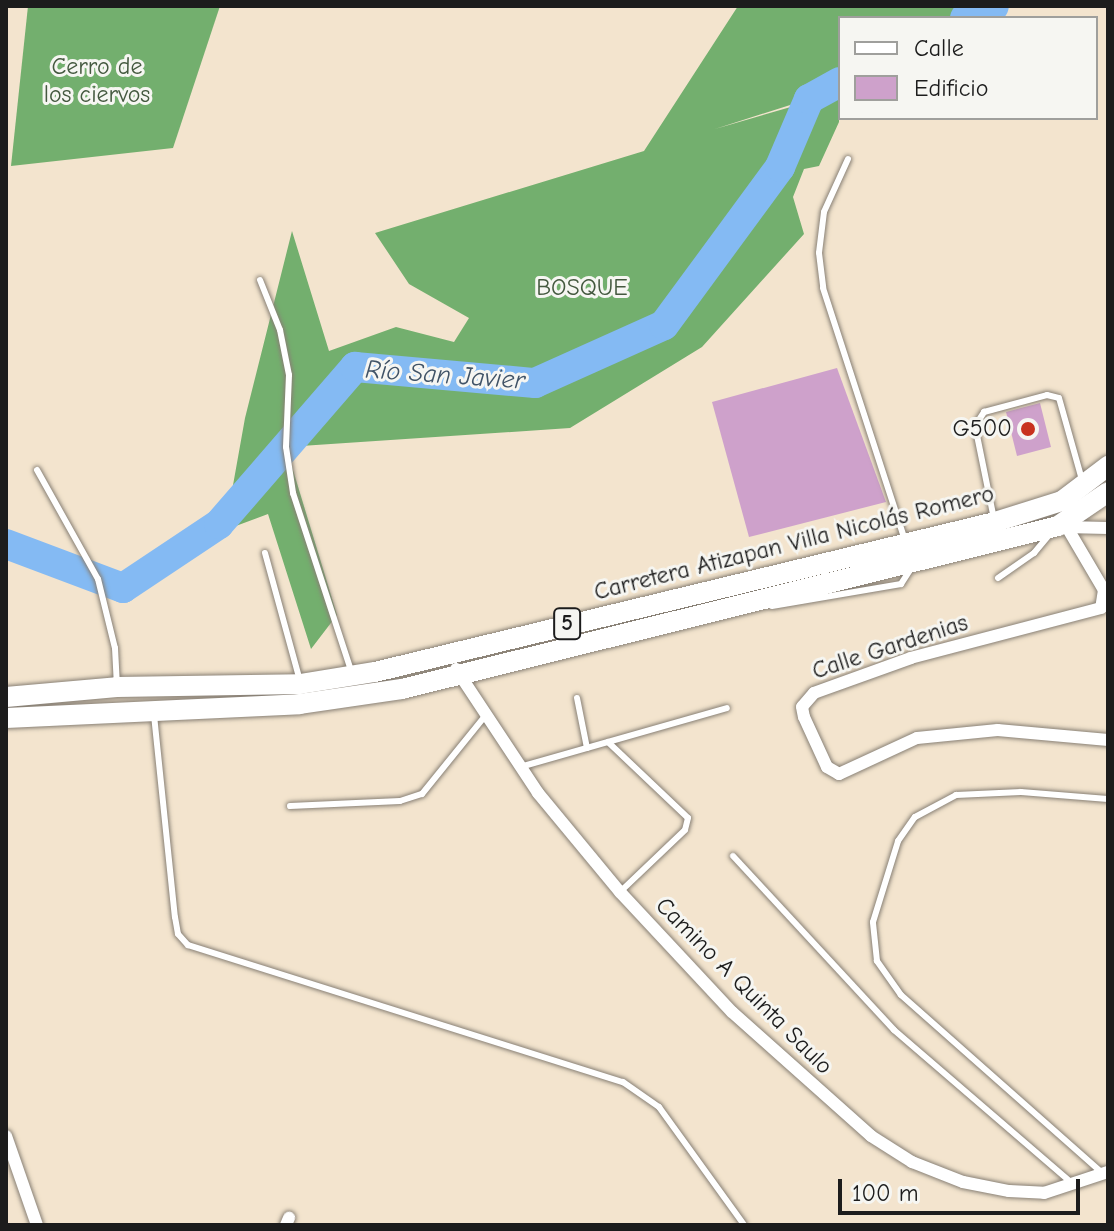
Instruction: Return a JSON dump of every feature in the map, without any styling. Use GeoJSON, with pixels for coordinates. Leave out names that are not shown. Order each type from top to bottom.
{"type":"FeatureCollection","features":[{"type":"Feature","properties":{"kind":"main road","name":"Carretera Atizapan Villa Nicolás Romero"},"geometry":{"type":"LineString","coordinates":[[6,718],[154,707],[300,704],[402,689],[706,611],[909,553],[1062,501],[1084,488],[1108,466]]}},
{"type":"Feature","properties":{"kind":"main road","name":"Carretera Atizapan Villa Nicolás Romero"},"geometry":{"type":"LineString","coordinates":[[6,697],[117,687],[300,684],[353,677],[446,653],[909,553],[1063,527],[1108,492]]}},
{"type":"Feature","properties":{"kind":"street"},"geometry":{"type":"LineString","coordinates":[[1063,527],[1108,528]]}},
{"type":"Feature","properties":{"kind":"street"},"geometry":{"type":"LineString","coordinates":[[1063,527],[1106,599]]}},
{"type":"Feature","properties":{"kind":"street","name":"Calle Gardenias"},"geometry":{"type":"LineString","coordinates":[[1106,599],[1090,612],[911,658],[814,693],[802,707],[827,767],[839,774],[917,738],[998,730],[1108,740]]}},
{"type":"Feature","properties":{"kind":"street","name":"Camino A Quinta Saulo"},"geometry":{"type":"LineString","coordinates":[[446,653],[520,767],[620,892],[732,1012],[832,1104],[902,1156],[963,1182],[1009,1191],[1044,1193],[1104,1172]]}},
{"type":"Feature","properties":{"kind":"street"},"geometry":{"type":"LineString","coordinates":[[6,1136],[37,1225]]}},
{"type":"Feature","properties":{"kind":"lane"},"geometry":{"type":"LineString","coordinates":[[848,159],[824,212],[819,253],[823,288],[909,553]]}},
{"type":"Feature","properties":{"kind":"lane"},"geometry":{"type":"LineString","coordinates":[[260,280],[280,330],[289,375],[286,447],[293,493],[353,677]]}},
{"type":"Feature","properties":{"kind":"lane"},"geometry":{"type":"LineString","coordinates":[[995,522],[975,426],[984,412],[1047,395],[1059,398],[1084,488]]}},
{"type":"Feature","properties":{"kind":"lane"},"geometry":{"type":"LineString","coordinates":[[37,470],[98,579],[115,648],[117,687]]}},
{"type":"Feature","properties":{"kind":"lane"},"geometry":{"type":"LineString","coordinates":[[998,578],[1034,553],[1063,527]]}},
{"type":"Feature","properties":{"kind":"lane"},"geometry":{"type":"LineString","coordinates":[[265,553],[300,684]]}},
{"type":"Feature","properties":{"kind":"lane"},"geometry":{"type":"LineString","coordinates":[[399,666],[402,689]]}},
{"type":"Feature","properties":{"kind":"lane"},"geometry":{"type":"LineString","coordinates":[[577,698],[587,748]]}},
{"type":"Feature","properties":{"kind":"lane"},"geometry":{"type":"LineString","coordinates":[[154,707],[175,917],[178,934],[188,945],[643,1092],[659,1107],[744,1225]]}},
{"type":"Feature","properties":{"kind":"lane"},"geometry":{"type":"LineString","coordinates":[[520,767],[727,708]]}},
{"type":"Feature","properties":{"kind":"lane"},"geometry":{"type":"LineString","coordinates":[[290,806],[400,801],[422,794],[486,715]]}},
{"type":"Feature","properties":{"kind":"lane"},"geometry":{"type":"LineString","coordinates":[[608,742],[688,818],[685,830],[620,892]]}},
{"type":"Feature","properties":{"kind":"lane"},"geometry":{"type":"LineString","coordinates":[[1104,1172],[901,995],[877,961],[873,922],[898,841],[915,817],[956,795],[1021,792],[1108,799]]}},
{"type":"Feature","properties":{"kind":"lane"},"geometry":{"type":"LineString","coordinates":[[733,856],[894,1030],[1074,1184]]}},
{"type":"Feature","properties":{"kind":"green space","name":"Cerro de los ciervos"},"geometry":{"type":"Polygon","coordinates":[[[28,6],[220,6],[173,148],[11,166],[28,6]]]}},
{"type":"Feature","properties":{"kind":"green space","name":"BOSQUE"},"geometry":{"type":"Polygon","coordinates":[[[738,6],[994,6],[970,16],[838,16],[838,83],[809,99],[715,129],[808,102],[838,89],[839,122],[819,166],[804,169],[793,197],[804,234],[702,347],[570,428],[286,447],[337,615],[311,649],[268,514],[225,530],[245,418],[292,231],[329,351],[396,327],[454,342],[469,318],[409,284],[375,233],[644,151],[738,6]]]}},
{"type":"Feature","properties":{"kind":"building"},"geometry":{"type":"Polygon","coordinates":[[[837,368],[886,502],[749,537],[712,402],[837,368]]]}},
{"type":"Feature","properties":{"kind":"building","name":"G500"},"geometry":{"type":"Polygon","coordinates":[[[1040,403],[1051,447],[1017,456],[1006,412],[1040,403]]]}},
{"type":"Feature","properties":{"kind":"waterway","name":"Río San Javier"},"geometry":{"type":"LineString","coordinates":[[970,16],[994,6]]}},
{"type":"Feature","properties":{"kind":"waterway","name":"Río San Javier"},"geometry":{"type":"LineString","coordinates":[[6,544],[123,588],[219,524],[355,367],[535,383],[664,325],[780,167],[809,99],[838,83]]}},
{"type":"Feature","properties":{"kind":"place","name":"G500"},"geometry":{"type":"Point","coordinates":[1028,429]}}]}
